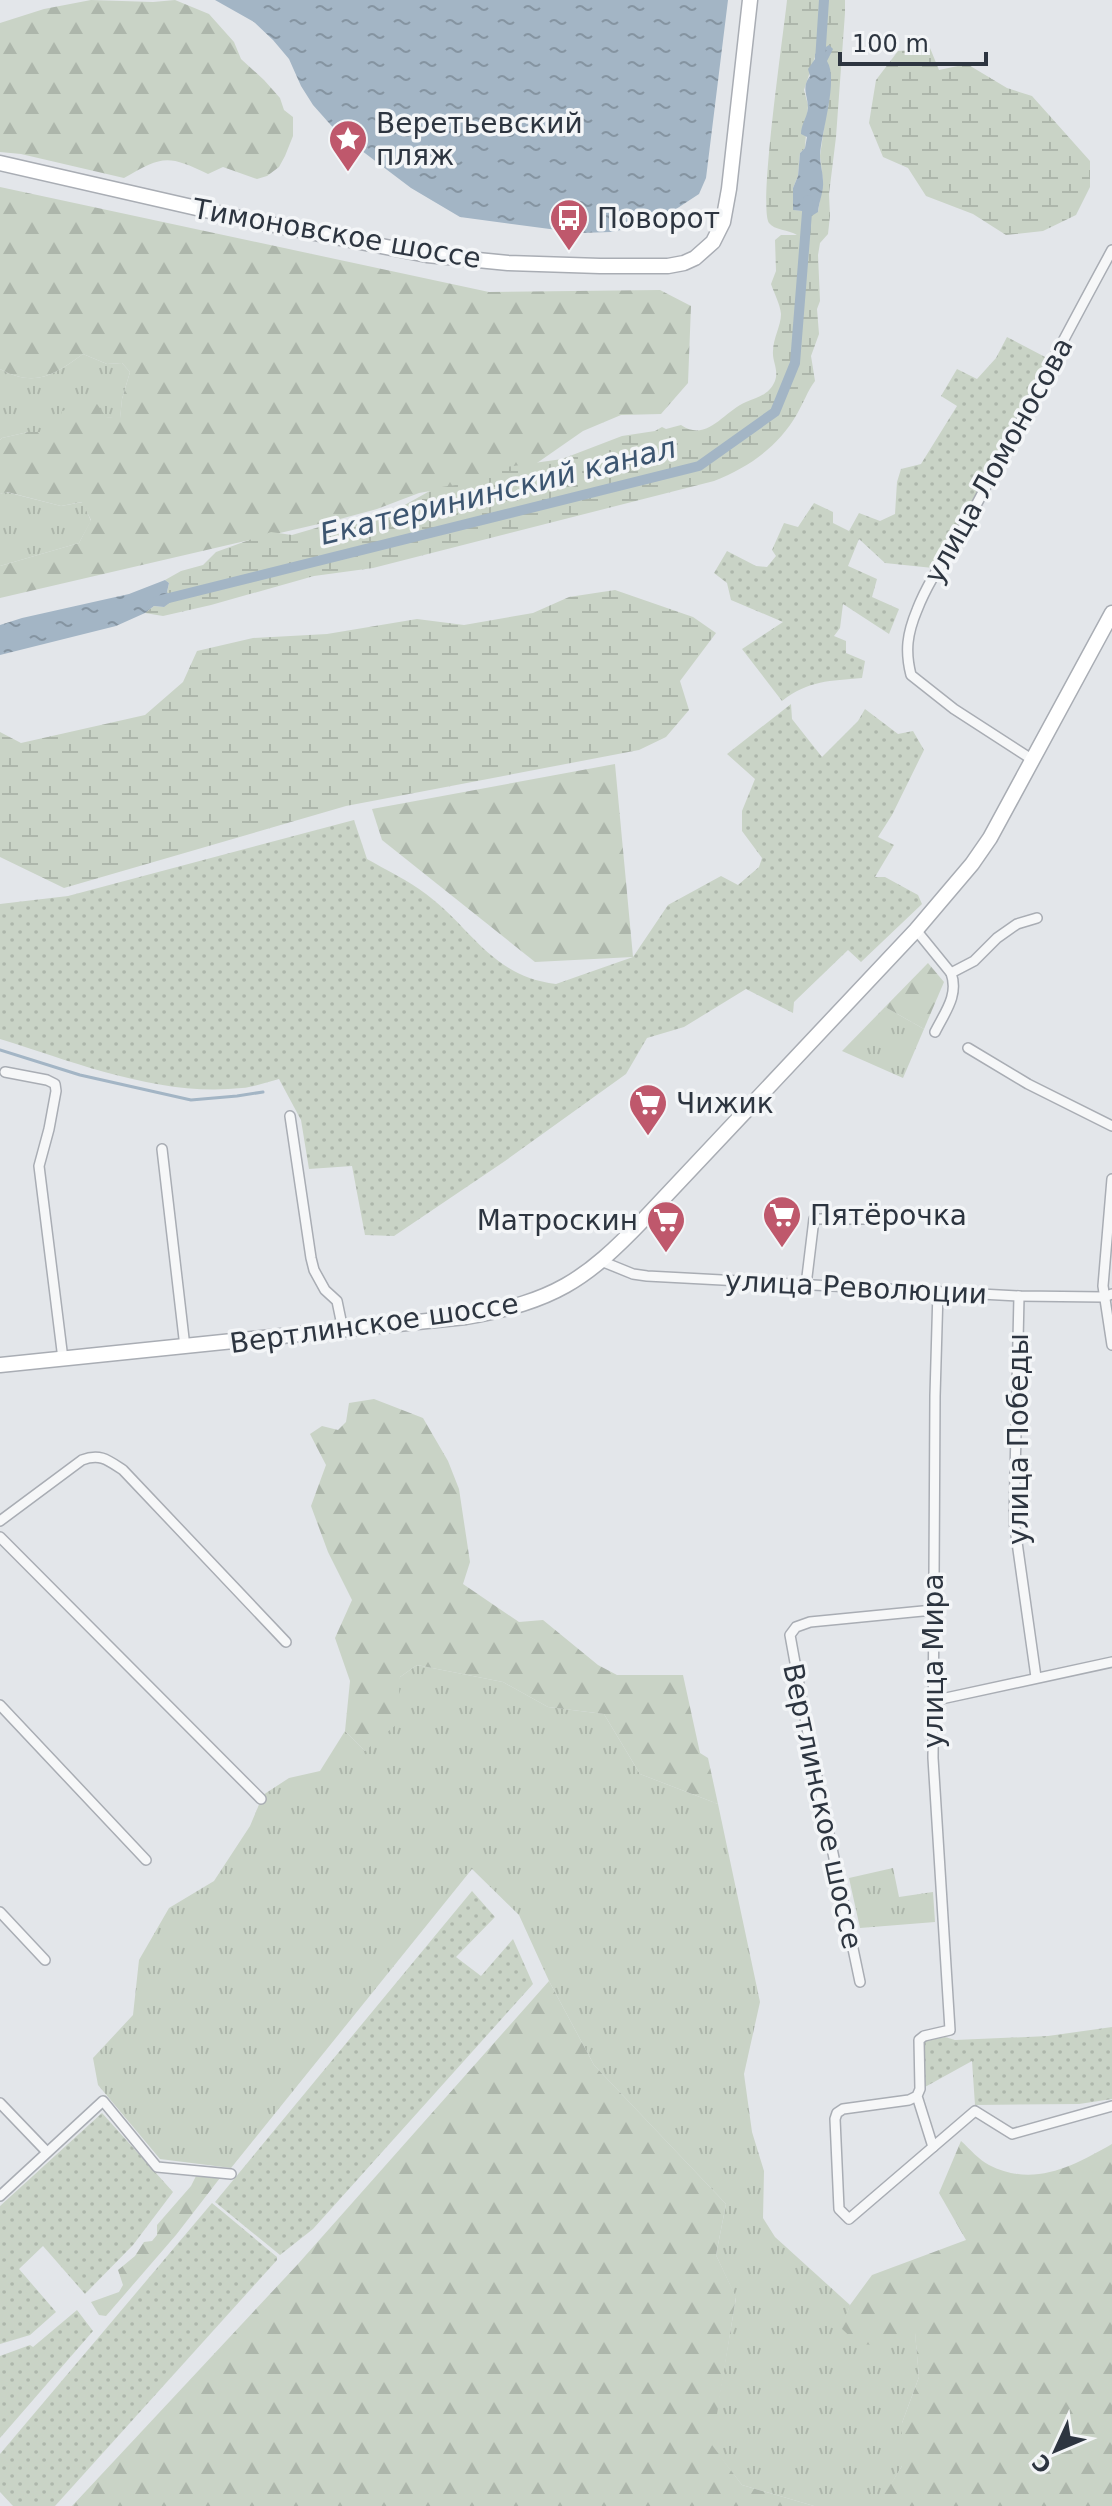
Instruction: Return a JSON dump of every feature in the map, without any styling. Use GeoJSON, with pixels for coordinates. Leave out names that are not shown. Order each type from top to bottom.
{"type":"FeatureCollection","features":[{"type":"Feature","properties":{"kind":"main road","name":"Тимоновское шоссе"},"geometry":{"type":"LineString","coordinates":[[0,163],[249,220],[427,255],[523,264],[631,267],[676,264],[695,258],[704,251],[713,242],[723,222],[750,0]]}},
{"type":"Feature","properties":{"kind":"main road","name":"Вертлинское шоссе"},"geometry":{"type":"LineString","coordinates":[[0,1365],[466,1317],[518,1306],[566,1287],[601,1261],[645,1218],[916,930],[972,864],[990,838],[1112,613]]}},
{"type":"Feature","properties":{"kind":"street","name":"улица Ломоносова"},"geometry":{"type":"LineString","coordinates":[[1033,760],[966,717],[911,675],[906,652],[916,610],[965,526],[1112,250]]}},
{"type":"Feature","properties":{"kind":"street"},"geometry":{"type":"LineString","coordinates":[[951,973],[974,961],[997,938],[1017,924],[1037,918]]}},
{"type":"Feature","properties":{"kind":"street"},"geometry":{"type":"LineString","coordinates":[[916,930],[951,973],[956,984],[954,995],[935,1032]]}},
{"type":"Feature","properties":{"kind":"street"},"geometry":{"type":"LineString","coordinates":[[968,1048],[1028,1084],[1112,1126]]}},
{"type":"Feature","properties":{"kind":"street"},"geometry":{"type":"LineString","coordinates":[[5,1072],[55,1084],[49,1129],[39,1166],[63,1359]]}},
{"type":"Feature","properties":{"kind":"street"},"geometry":{"type":"LineString","coordinates":[[290,1116],[311,1258],[325,1290],[337,1301],[343,1330]]}},
{"type":"Feature","properties":{"kind":"street"},"geometry":{"type":"LineString","coordinates":[[162,1149],[185,1347]]}},
{"type":"Feature","properties":{"kind":"street"},"geometry":{"type":"LineString","coordinates":[[1112,1179],[1103,1286],[1108,1295],[1112,1345]]}},
{"type":"Feature","properties":{"kind":"street"},"geometry":{"type":"LineString","coordinates":[[806,1285],[814,1219],[892,1219]]}},
{"type":"Feature","properties":{"kind":"street","name":"улица Революции"},"geometry":{"type":"LineString","coordinates":[[601,1261],[633,1274],[647,1276],[1019,1296],[1108,1295]]}},
{"type":"Feature","properties":{"kind":"street","name":"улица Мира"},"geometry":{"type":"LineString","coordinates":[[917,2096],[920,2089],[919,2040],[950,2030],[932,1701],[938,1291]]}},
{"type":"Feature","properties":{"kind":"street","name":"улица Победы"},"geometry":{"type":"LineString","coordinates":[[1019,1296],[1014,1521],[1036,1677]]}},
{"type":"Feature","properties":{"kind":"street"},"geometry":{"type":"LineString","coordinates":[[0,1521],[82,1460],[91,1456],[105,1457],[123,1470],[286,1642]]}},
{"type":"Feature","properties":{"kind":"street"},"geometry":{"type":"LineString","coordinates":[[0,1537],[261,1799]]}},
{"type":"Feature","properties":{"kind":"street","name":"Вертлинское шоссе"},"geometry":{"type":"LineString","coordinates":[[860,1982],[790,1635],[799,1624],[810,1622],[933,1610]]}},
{"type":"Feature","properties":{"kind":"street"},"geometry":{"type":"LineString","coordinates":[[932,1701],[1112,1662]]}},
{"type":"Feature","properties":{"kind":"street"},"geometry":{"type":"LineString","coordinates":[[0,1705],[146,1860]]}},
{"type":"Feature","properties":{"kind":"street"},"geometry":{"type":"LineString","coordinates":[[0,1912],[45,1960]]}},
{"type":"Feature","properties":{"kind":"street"},"geometry":{"type":"LineString","coordinates":[[933,2147],[917,2096],[909,2100],[843,2109],[835,2119],[839,2209],[849,2219],[933,2147],[975,2111],[1012,2134],[1112,2106]]}},
{"type":"Feature","properties":{"kind":"street"},"geometry":{"type":"LineString","coordinates":[[0,2196],[103,2101],[157,2167],[231,2174]]}},
{"type":"Feature","properties":{"kind":"street"},"geometry":{"type":"LineString","coordinates":[[0,2103],[47,2152]]}},
{"type":"Feature","properties":{"kind":"green space"},"geometry":{"type":"Polygon","coordinates":[[[91,0],[175,0],[209,14],[234,42],[241,59],[264,80],[280,98],[284,110],[293,117],[293,136],[279,167],[257,179],[223,167],[208,174],[183,163],[165,160],[147,165],[124,178],[0,152],[0,23],[44,9],[91,0]]]}},
{"type":"Feature","properties":{"kind":"green space"},"geometry":{"type":"Polygon","coordinates":[[[787,0],[845,0],[845,13],[828,234],[820,243],[818,255],[819,334],[811,356],[815,381],[797,414],[772,446],[751,462],[714,481],[373,568],[314,576],[163,616],[145,613],[154,606],[164,607],[169,583],[165,580],[181,571],[203,565],[216,552],[271,532],[292,535],[350,522],[403,506],[435,488],[462,484],[483,473],[506,467],[562,459],[622,436],[681,425],[690,430],[707,428],[770,389],[776,377],[773,346],[781,314],[771,284],[776,271],[775,240],[781,235],[797,235],[771,225],[766,210],[769,154],[787,0]],[[822,48],[816,54],[804,90],[808,105],[805,148],[800,153],[798,176],[793,188],[794,210],[805,214],[818,212],[823,181],[820,156],[828,99],[827,58],[822,48]]]}},
{"type":"Feature","properties":{"kind":"green space"},"geometry":{"type":"Polygon","coordinates":[[[930,48],[939,70],[967,64],[1007,88],[1032,96],[1090,161],[1090,187],[1076,215],[1043,231],[1006,235],[973,214],[926,196],[908,168],[883,157],[869,123],[876,80],[898,51],[930,48]]]}},
{"type":"Feature","properties":{"kind":"green space"},"geometry":{"type":"Polygon","coordinates":[[[0,187],[489,292],[660,290],[691,306],[688,383],[661,414],[621,415],[583,431],[537,463],[459,486],[419,493],[340,519],[0,598],[0,566],[79,543],[91,520],[82,502],[61,506],[7,492],[0,494],[0,440],[28,432],[56,432],[62,411],[97,404],[106,417],[120,418],[130,372],[122,363],[107,364],[83,354],[53,373],[34,378],[12,375],[0,369],[0,187]]]}},
{"type":"Feature","properties":{"kind":"green space"},"geometry":{"type":"Polygon","coordinates":[[[1007,337],[1047,358],[961,526],[933,568],[885,563],[859,539],[848,566],[877,579],[872,597],[899,609],[889,634],[843,604],[840,628],[834,636],[846,641],[846,653],[865,661],[862,678],[811,685],[782,701],[742,649],[783,622],[731,600],[727,583],[714,573],[727,551],[756,566],[767,567],[776,556],[772,550],[784,523],[798,527],[814,503],[833,512],[833,523],[849,531],[859,513],[880,521],[895,514],[901,469],[921,464],[957,406],[941,396],[957,369],[977,379],[996,358],[1007,337]]]}},
{"type":"Feature","properties":{"kind":"green space"},"geometry":{"type":"Polygon","coordinates":[[[83,354],[107,364],[122,363],[130,372],[120,419],[106,417],[56,432],[28,432],[0,440],[0,369],[12,375],[34,378],[53,373],[83,354]]]}},
{"type":"Feature","properties":{"kind":"green space"},"geometry":{"type":"Polygon","coordinates":[[[6,492],[61,506],[83,502],[91,521],[79,543],[0,566],[0,494],[6,492]]]}},
{"type":"Feature","properties":{"kind":"green space"},"geometry":{"type":"Polygon","coordinates":[[[615,590],[693,617],[716,633],[680,681],[689,710],[666,737],[639,750],[346,806],[64,888],[0,857],[0,732],[21,743],[145,715],[183,682],[197,651],[253,638],[327,634],[417,619],[464,625],[533,613],[569,597],[615,590]]]}},
{"type":"Feature","properties":{"kind":"green space"},"geometry":{"type":"Polygon","coordinates":[[[791,704],[792,719],[822,757],[858,721],[865,709],[898,734],[913,731],[924,750],[878,837],[894,845],[875,877],[885,877],[918,895],[922,904],[861,962],[848,950],[794,1002],[793,1013],[746,989],[684,1027],[647,1038],[626,1074],[394,1236],[365,1235],[352,1166],[309,1169],[301,1120],[279,1079],[242,1088],[180,1088],[119,1076],[0,1039],[0,904],[68,896],[354,820],[367,859],[426,894],[484,949],[515,971],[556,984],[633,957],[668,905],[721,876],[738,885],[759,867],[762,858],[742,831],[742,811],[755,779],[727,754],[791,704]]]}},
{"type":"Feature","properties":{"kind":"green space"},"geometry":{"type":"Polygon","coordinates":[[[615,764],[633,957],[535,962],[382,840],[372,809],[615,764]]]}},
{"type":"Feature","properties":{"kind":"green space"},"geometry":{"type":"Polygon","coordinates":[[[928,963],[944,982],[924,1029],[885,1007],[928,963]]]}},
{"type":"Feature","properties":{"kind":"green space"},"geometry":{"type":"Polygon","coordinates":[[[885,1007],[924,1029],[903,1078],[842,1051],[885,1007]]]}},
{"type":"Feature","properties":{"kind":"green space"},"geometry":{"type":"Polygon","coordinates":[[[374,1399],[423,1418],[448,1461],[459,1489],[470,1562],[463,1584],[519,1622],[543,1620],[598,1665],[617,1675],[683,1675],[700,1753],[708,1758],[718,1804],[640,1774],[604,1714],[548,1707],[503,1682],[417,1665],[400,1677],[397,1724],[365,1751],[345,1731],[350,1681],[335,1638],[352,1600],[328,1552],[311,1506],[326,1465],[310,1434],[322,1426],[338,1430],[346,1422],[349,1403],[374,1399]]]}},
{"type":"Feature","properties":{"kind":"green space"},"geometry":{"type":"Polygon","coordinates":[[[417,1665],[503,1682],[548,1707],[604,1714],[640,1774],[718,1804],[760,2002],[744,2074],[752,2132],[764,2171],[763,2218],[775,2237],[850,2305],[842,2328],[915,2332],[919,2377],[902,2423],[902,2466],[878,2506],[814,2506],[742,2485],[711,2445],[736,2298],[716,2255],[726,2204],[594,2065],[549,1981],[519,1915],[472,1869],[231,2168],[160,2159],[98,2085],[93,2058],[133,2015],[139,1960],[169,1908],[214,1881],[250,1826],[263,1795],[289,1778],[320,1771],[345,1731],[365,1751],[400,1677],[417,1665]]]}},
{"type":"Feature","properties":{"kind":"green space"},"geometry":{"type":"Polygon","coordinates":[[[893,1868],[899,1897],[933,1892],[935,1922],[860,1928],[849,1878],[893,1868]]]}},
{"type":"Feature","properties":{"kind":"green space"},"geometry":{"type":"Polygon","coordinates":[[[472,1891],[495,1917],[456,1957],[481,1976],[513,1939],[533,1984],[313,2229],[280,2255],[215,2202],[472,1891]]]}},
{"type":"Feature","properties":{"kind":"green space"},"geometry":{"type":"Polygon","coordinates":[[[549,1981],[594,2065],[726,2204],[716,2255],[736,2297],[712,2445],[742,2485],[814,2506],[72,2506],[298,2264],[549,1981]]]}},
{"type":"Feature","properties":{"kind":"green space"},"geometry":{"type":"Polygon","coordinates":[[[1112,2027],[1112,2099],[1079,2104],[975,2105],[972,2061],[925,2087],[922,2045],[925,2041],[945,2037],[955,2040],[1048,2036],[1112,2027]]]}},
{"type":"Feature","properties":{"kind":"green space"},"geometry":{"type":"Polygon","coordinates":[[[102,2113],[173,2192],[133,2245],[85,2294],[43,2246],[19,2269],[56,2312],[30,2335],[0,2344],[0,2206],[102,2113]]]}},
{"type":"Feature","properties":{"kind":"green space"},"geometry":{"type":"Polygon","coordinates":[[[961,2141],[989,2165],[1022,2175],[1068,2166],[1112,2144],[1112,2506],[877,2506],[902,2466],[902,2423],[919,2377],[915,2333],[892,2346],[858,2344],[841,2328],[850,2305],[872,2275],[966,2240],[939,2193],[961,2141]]]}},
{"type":"Feature","properties":{"kind":"green space"},"geometry":{"type":"Polygon","coordinates":[[[197,2174],[220,2178],[106,2316],[99,2315],[91,2302],[119,2292],[123,2285],[118,2270],[135,2256],[144,2242],[152,2241],[157,2235],[157,2225],[191,2186],[197,2174]]]}},
{"type":"Feature","properties":{"kind":"green space"},"geometry":{"type":"Polygon","coordinates":[[[212,2203],[277,2260],[55,2506],[13,2506],[0,2492],[0,2454],[212,2203]]]}},
{"type":"Feature","properties":{"kind":"green space"},"geometry":{"type":"Polygon","coordinates":[[[77,2310],[93,2331],[0,2438],[0,2356],[30,2345],[33,2347],[77,2310]]]}},
{"type":"Feature","properties":{"kind":"water"},"geometry":{"type":"Polygon","coordinates":[[[215,0],[728,0],[706,178],[699,194],[670,213],[645,225],[611,232],[580,233],[460,217],[411,188],[337,132],[313,105],[289,59],[273,40],[254,22],[215,0]]]}},
{"type":"Feature","properties":{"kind":"water"},"geometry":{"type":"Polygon","coordinates":[[[829,45],[833,49],[827,61],[830,93],[820,156],[823,189],[818,212],[810,217],[802,211],[793,210],[793,188],[798,176],[800,153],[805,148],[807,137],[801,134],[808,108],[805,88],[810,76],[808,69],[815,54],[829,45]]]}},
{"type":"Feature","properties":{"kind":"water"},"geometry":{"type":"Polygon","coordinates":[[[165,580],[169,583],[167,592],[172,601],[164,607],[154,606],[116,626],[0,655],[0,625],[129,594],[165,580]]]}},
{"type":"Feature","properties":{"kind":"waterway","name":"Екатерининский канал"},"geometry":{"type":"LineString","coordinates":[[820,61],[824,0]]}},
{"type":"Feature","properties":{"kind":"waterway","name":"Екатерининский канал"},"geometry":{"type":"LineString","coordinates":[[157,601],[699,466],[775,412],[795,363],[808,200]]}},
{"type":"Feature","properties":{"kind":"waterway"},"geometry":{"type":"LineString","coordinates":[[0,1050],[80,1075],[191,1100],[263,1092]]}},
{"type":"Feature","properties":{"kind":"place","name":"Веретьевский пляж"},"geometry":{"type":"Point","coordinates":[348,173]}},
{"type":"Feature","properties":{"kind":"place","name":"Поворот"},"geometry":{"type":"Point","coordinates":[569,252]}},
{"type":"Feature","properties":{"kind":"place","name":"Чижик"},"geometry":{"type":"Point","coordinates":[648,1137]}},
{"type":"Feature","properties":{"kind":"place","name":"Пятёрочка"},"geometry":{"type":"Point","coordinates":[782,1249]}},
{"type":"Feature","properties":{"kind":"place","name":"Матроскин"},"geometry":{"type":"Point","coordinates":[666,1254]}}]}
